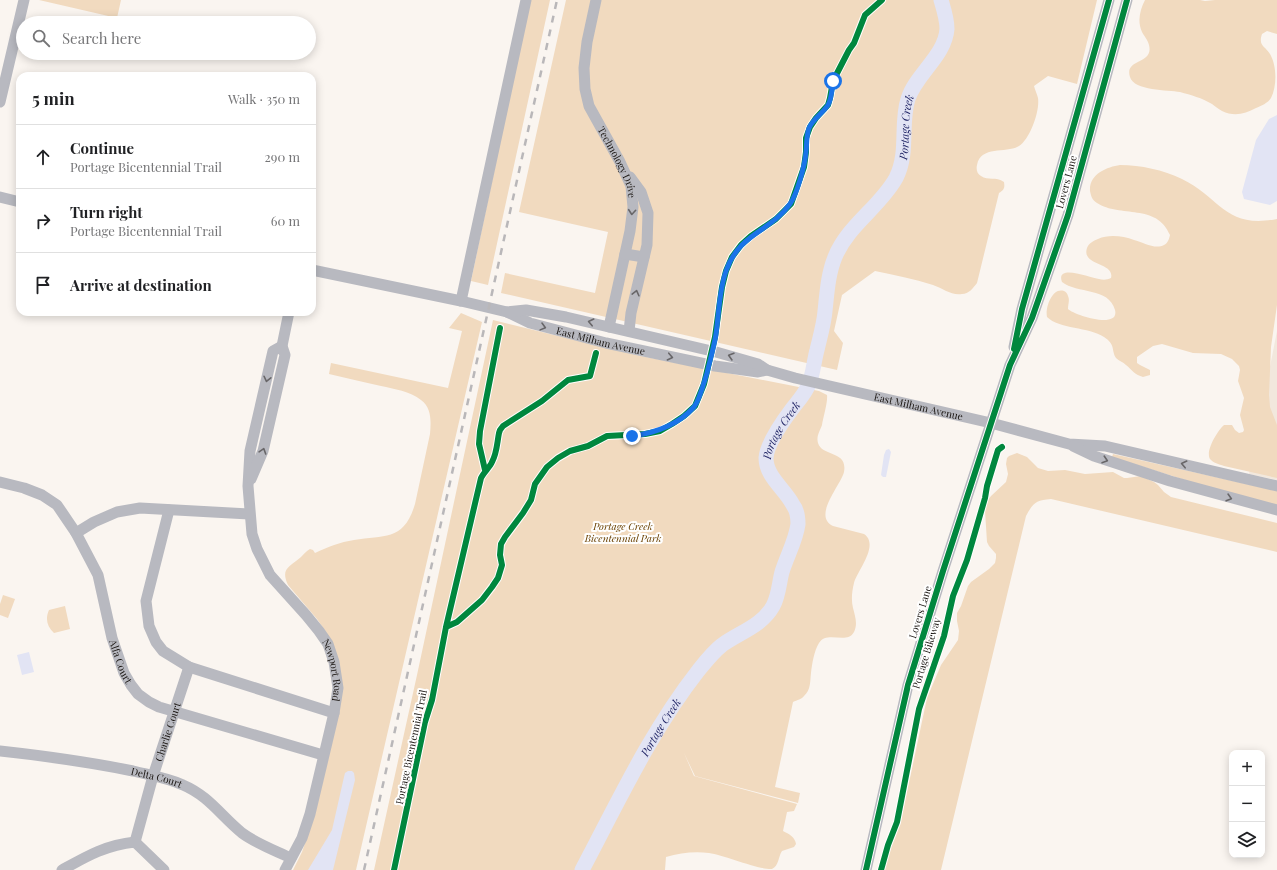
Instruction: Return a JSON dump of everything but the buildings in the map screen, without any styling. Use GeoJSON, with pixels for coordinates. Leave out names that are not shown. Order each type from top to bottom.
{"type":"FeatureCollection","features":[{"type":"Feature","properties":{"kind":"street"},"geometry":{"type":"LineString","coordinates":[[19,16],[24,0]]}},
{"type":"Feature","properties":{"kind":"street"},"geometry":{"type":"LineString","coordinates":[[460,301],[526,0]]}},
{"type":"Feature","properties":{"kind":"street","name":"Technology Drive"},"geometry":{"type":"LineString","coordinates":[[596,0],[586,49],[584,68],[586,89],[590,106],[631,186],[633,207],[630,231],[609,327]]}},
{"type":"Feature","properties":{"kind":"street","name":"Lovers Lane"},"geometry":{"type":"LineString","coordinates":[[866,870],[908,685],[943,570],[1010,365],[1022,309],[1109,0]]}},
{"type":"Feature","properties":{"kind":"street","name":"Lovers Lane"},"geometry":{"type":"LineString","coordinates":[[1010,365],[1032,318],[1068,215],[1127,0]]}},
{"type":"Feature","properties":{"kind":"street"},"geometry":{"type":"LineString","coordinates":[[0,102],[4,70],[16,28]]}},
{"type":"Feature","properties":{"kind":"street"},"geometry":{"type":"LineString","coordinates":[[620,162],[641,192],[648,213],[647,245],[631,313],[629,331]]}},
{"type":"Feature","properties":{"kind":"street"},"geometry":{"type":"LineString","coordinates":[[0,197],[16,201]]}},
{"type":"Feature","properties":{"kind":"street"},"geometry":{"type":"LineString","coordinates":[[625,254],[644,257]]}},
{"type":"Feature","properties":{"kind":"street","name":"East Milham Avenue"},"geometry":{"type":"LineString","coordinates":[[316,271],[507,312],[530,323],[606,344],[715,366],[758,372],[767,370]]}},
{"type":"Feature","properties":{"kind":"street","name":"East Milham Avenue"},"geometry":{"type":"LineString","coordinates":[[507,312],[526,310],[566,316],[723,354],[758,364],[767,370],[824,385],[991,423],[1069,444],[1094,456],[1170,481],[1277,510]]}},
{"type":"Feature","properties":{"kind":"street","name":"Newport Road"},"geometry":{"type":"LineString","coordinates":[[286,870],[302,838],[308,820],[334,713],[338,688],[334,662],[328,644],[306,615],[270,575],[257,549],[252,534],[249,514],[248,486],[263,451],[285,354],[282,346],[288,316]]}},
{"type":"Feature","properties":{"kind":"street","name":"East Milham Avenue"},"geometry":{"type":"LineString","coordinates":[[1069,444],[1105,446],[1277,486]]}},
{"type":"Feature","properties":{"kind":"street","name":"Alfa Court"},"geometry":{"type":"LineString","coordinates":[[0,482],[24,488],[42,495],[57,505],[76,533],[98,575],[112,638],[124,673],[138,694],[149,702],[160,707],[323,755]]}},
{"type":"Feature","properties":{"kind":"street"},"geometry":{"type":"LineString","coordinates":[[76,533],[94,522],[117,512],[140,508],[249,514]]}},
{"type":"Feature","properties":{"kind":"street"},"geometry":{"type":"LineString","coordinates":[[169,510],[146,602],[149,626],[156,642],[163,651],[189,668],[334,713]]}},
{"type":"Feature","properties":{"kind":"street","name":"Charlie Court"},"geometry":{"type":"LineString","coordinates":[[135,842],[153,776],[189,668]]}},
{"type":"Feature","properties":{"kind":"street","name":"Delta Court"},"geometry":{"type":"LineString","coordinates":[[0,751],[90,763],[153,776],[183,785],[209,801],[241,832],[261,845],[291,858]]}},
{"type":"Feature","properties":{"kind":"street"},"geometry":{"type":"LineString","coordinates":[[62,870],[96,852],[111,846],[135,842],[164,870]]}},
{"type":"Feature","properties":{"kind":"shaded area"},"geometry":{"type":"Polygon","coordinates":[[[1277,331],[1277,480],[1249,474],[1277,331]]]}},
{"type":"Feature","properties":{"kind":"green space"},"geometry":{"type":"Polygon","coordinates":[[[39,0],[121,0],[117,16],[108,16],[39,0]]]}},
{"type":"Feature","properties":{"kind":"green space"},"geometry":{"type":"Polygon","coordinates":[[[530,0],[550,0],[488,285],[471,281],[530,0]]]}},
{"type":"Feature","properties":{"kind":"green space"},"geometry":{"type":"Polygon","coordinates":[[[566,0],[1097,0],[1077,84],[1048,76],[1034,86],[1038,98],[1038,104],[1036,117],[1027,137],[1019,146],[1008,150],[989,152],[979,159],[977,171],[979,174],[986,178],[1001,180],[1004,182],[1004,189],[999,193],[977,283],[969,292],[958,294],[951,293],[926,283],[875,271],[842,295],[834,331],[843,343],[837,370],[501,293],[505,273],[595,293],[608,232],[519,212],[566,0]]]}},
{"type":"Feature","properties":{"kind":"green space"},"geometry":{"type":"Polygon","coordinates":[[[1145,0],[1277,0],[1277,34],[1267,31],[1262,34],[1261,38],[1261,43],[1270,54],[1275,70],[1274,88],[1270,100],[1248,112],[1231,114],[1222,111],[1200,98],[1180,92],[1152,89],[1133,82],[1129,71],[1131,67],[1144,59],[1149,51],[1149,45],[1140,28],[1139,20],[1145,0]]]}},
{"type":"Feature","properties":{"kind":"green space"},"geometry":{"type":"Polygon","coordinates":[[[1120,165],[1152,169],[1182,179],[1234,216],[1246,220],[1260,221],[1277,219],[1277,305],[1271,347],[1269,395],[1270,407],[1277,425],[1277,478],[1224,466],[1210,459],[1209,451],[1211,446],[1224,425],[1232,425],[1239,433],[1243,432],[1244,430],[1240,415],[1244,398],[1238,381],[1240,370],[1239,366],[1232,359],[1221,354],[1193,353],[1162,344],[1153,346],[1137,357],[1137,363],[1150,370],[1150,375],[1143,377],[1136,374],[1116,358],[1112,345],[1104,337],[1090,331],[1059,324],[1047,317],[1047,309],[1050,299],[1056,292],[1060,291],[1067,293],[1069,299],[1068,309],[1072,312],[1087,317],[1104,320],[1111,319],[1115,316],[1115,310],[1112,303],[1100,294],[1068,286],[1062,282],[1061,276],[1064,273],[1069,272],[1102,280],[1111,278],[1111,273],[1108,269],[1093,261],[1086,254],[1088,246],[1093,241],[1102,237],[1116,236],[1125,237],[1157,247],[1164,245],[1168,241],[1170,235],[1164,225],[1156,219],[1147,215],[1106,207],[1097,203],[1091,196],[1090,185],[1092,180],[1100,172],[1120,165]]]}},
{"type":"Feature","properties":{"kind":"green space"},"geometry":{"type":"Polygon","coordinates":[[[461,313],[482,322],[356,870],[293,870],[302,852],[315,814],[339,712],[332,644],[317,619],[288,585],[285,575],[286,571],[287,568],[310,549],[315,553],[344,542],[392,534],[405,525],[415,504],[430,434],[429,411],[425,403],[417,397],[402,391],[329,374],[331,363],[448,388],[462,331],[449,328],[461,313]]]}},
{"type":"Feature","properties":{"kind":"green space","name":"Portage Creek Bicentennial Park"},"geometry":{"type":"Polygon","coordinates":[[[493,320],[636,355],[819,391],[827,395],[822,425],[818,436],[818,443],[824,450],[842,460],[844,472],[826,508],[825,515],[827,521],[833,526],[864,534],[870,545],[869,551],[854,583],[852,602],[856,623],[854,632],[851,636],[842,638],[827,638],[823,639],[819,643],[811,669],[808,691],[802,698],[793,702],[775,787],[800,793],[798,803],[695,776],[684,753],[694,776],[797,804],[794,811],[787,812],[783,831],[793,838],[796,844],[794,847],[782,851],[774,868],[766,869],[715,854],[692,852],[666,857],[665,870],[374,870],[493,320]]]}},
{"type":"Feature","properties":{"kind":"green space"},"geometry":{"type":"Polygon","coordinates":[[[1017,453],[1027,457],[1038,468],[1048,471],[1065,470],[1085,474],[1113,472],[1124,478],[1141,476],[1154,482],[1171,497],[1277,523],[1277,552],[1051,499],[1038,501],[1026,516],[941,870],[883,870],[889,850],[900,825],[927,698],[941,665],[958,640],[959,631],[957,613],[971,582],[995,563],[996,554],[987,542],[985,511],[988,500],[1006,482],[1008,474],[1006,464],[1007,458],[1017,453]]]}},
{"type":"Feature","properties":{"kind":"green space"},"geometry":{"type":"Polygon","coordinates":[[[1113,454],[1277,491],[1277,506],[1204,486],[1112,457],[1113,454]]]}},
{"type":"Feature","properties":{"kind":"green space"},"geometry":{"type":"Polygon","coordinates":[[[3,595],[15,599],[8,618],[0,615],[0,604],[3,595]]]}},
{"type":"Feature","properties":{"kind":"green space"},"geometry":{"type":"Polygon","coordinates":[[[65,606],[70,629],[54,633],[47,622],[49,610],[65,606]]]}},
{"type":"Feature","properties":{"kind":"water"},"geometry":{"type":"Polygon","coordinates":[[[1277,115],[1277,201],[1270,205],[1244,199],[1242,192],[1256,140],[1269,119],[1277,115]]]}},
{"type":"Feature","properties":{"kind":"water"},"geometry":{"type":"Polygon","coordinates":[[[889,449],[891,452],[886,477],[883,477],[881,475],[884,455],[886,450],[889,449]]]}},
{"type":"Feature","properties":{"kind":"water"},"geometry":{"type":"Polygon","coordinates":[[[29,652],[34,672],[22,675],[17,655],[29,652]]]}},
{"type":"Feature","properties":{"kind":"water"},"geometry":{"type":"Polygon","coordinates":[[[352,771],[354,773],[355,780],[333,870],[308,870],[332,830],[345,773],[352,771]]]}},
{"type":"Feature","properties":{"kind":"waterway","name":"Portage Creek"},"geometry":{"type":"LineString","coordinates":[[582,870],[650,742],[681,694],[707,660],[722,645],[757,624],[768,613],[775,602],[782,572],[797,530],[798,521],[797,514],[790,499],[769,471],[766,458],[767,452],[776,433],[807,388],[810,380],[824,321],[829,277],[835,257],[848,235],[882,198],[896,178],[900,168],[908,99],[917,81],[936,56],[945,39],[947,29],[941,0]]}},
{"type":"Feature","properties":{"kind":"railway"},"geometry":{"type":"LineString","coordinates":[[364,870],[557,0]]}},
{"type":"Feature","properties":{"kind":"cycle path"},"geometry":{"type":"LineString","coordinates":[[446,627],[457,622],[482,600],[498,578],[502,565],[500,555],[501,544],[531,500],[535,484],[547,467],[570,451],[588,446],[607,436],[645,434],[660,431],[684,416],[695,406],[704,384],[715,337],[722,287],[726,271],[732,257],[741,245],[751,236],[776,219],[791,204],[804,167],[806,138],[810,127],[828,105],[833,81],[854,43],[865,15],[882,0]]}},
{"type":"Feature","properties":{"kind":"cycle path"},"geometry":{"type":"LineString","coordinates":[[1014,349],[1022,309],[1109,0]]}},
{"type":"Feature","properties":{"kind":"cycle path","name":"Portage Bikeway"},"geometry":{"type":"LineString","coordinates":[[866,870],[908,685],[943,571],[1010,365],[1032,318],[1068,215],[1127,0]]}},
{"type":"Feature","properties":{"kind":"cycle path"},"geometry":{"type":"LineString","coordinates":[[485,470],[479,444],[480,431],[500,328]]}},
{"type":"Feature","properties":{"kind":"cycle path","name":"Portage Bicentennial Trail"},"geometry":{"type":"LineString","coordinates":[[394,870],[425,722],[432,700],[446,627],[481,478],[494,459],[499,433],[503,426],[542,401],[568,380],[590,376],[596,353]]}},
{"type":"Feature","properties":{"kind":"cycle path","name":"Portage Bikeway"},"geometry":{"type":"LineString","coordinates":[[881,870],[888,845],[897,822],[919,709],[944,636],[953,596],[967,560],[998,450],[1002,447]]}},
{"type":"Feature","properties":{"kind":"route"},"geometry":{"type":"LineString","coordinates":[[632,436],[660,430],[684,416],[695,406],[704,384],[715,336],[722,287],[726,271],[732,257],[741,245],[776,218],[790,204],[804,167],[806,138],[810,127],[816,118],[828,105],[833,81]]}}]}
